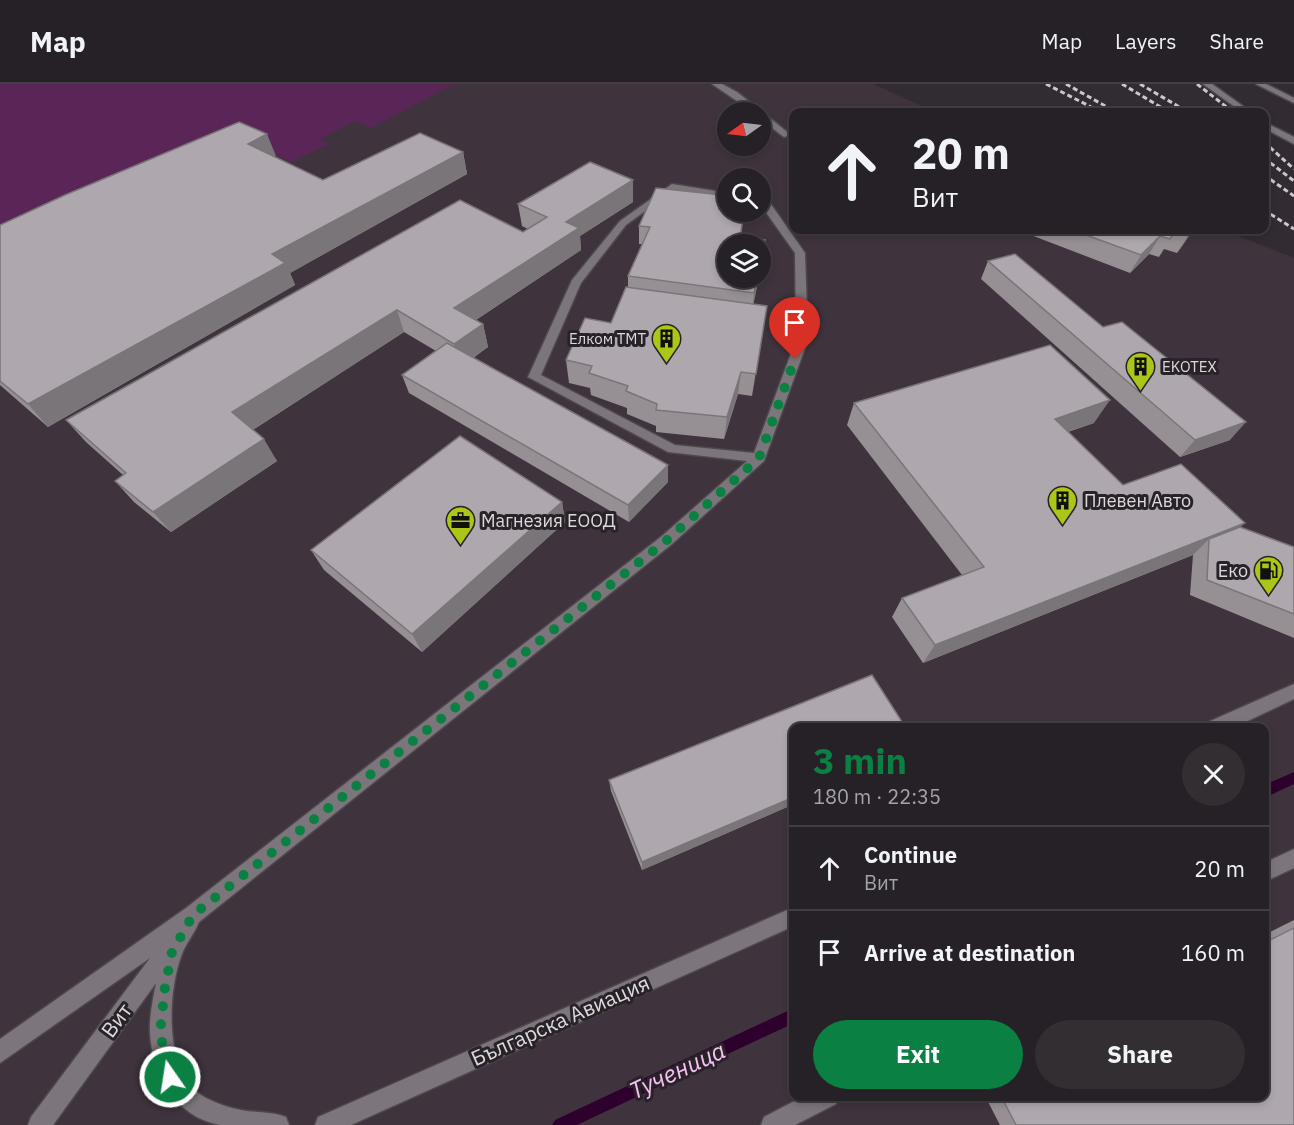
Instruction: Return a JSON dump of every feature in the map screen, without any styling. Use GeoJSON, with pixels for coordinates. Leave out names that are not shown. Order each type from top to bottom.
{"type":"FeatureCollection","features":[{"type":"Feature","properties":{"kind":"street"},"geometry":{"type":"LineString","coordinates":[[716,84],[744,102]]}},
{"type":"Feature","properties":{"kind":"street"},"geometry":{"type":"LineString","coordinates":[[1207,84],[1241,108]]}},
{"type":"Feature","properties":{"kind":"street"},"geometry":{"type":"LineString","coordinates":[[1260,84],[1294,101]]}},
{"type":"Feature","properties":{"kind":"street"},"geometry":{"type":"LineString","coordinates":[[771,123],[787,135]]}},
{"type":"Feature","properties":{"kind":"street"},"geometry":{"type":"LineString","coordinates":[[1269,127],[1294,141]]}},
{"type":"Feature","properties":{"kind":"street"},"geometry":{"type":"LineString","coordinates":[[717,194],[672,187],[623,223],[576,282],[534,377],[673,449],[759,458]]}},
{"type":"Feature","properties":{"kind":"street","name":"Вит"},"geometry":{"type":"LineString","coordinates":[[0,1052],[193,915],[667,540],[759,458],[802,340],[800,253],[771,213]]}},
{"type":"Feature","properties":{"kind":"street"},"geometry":{"type":"LineString","coordinates":[[1225,723],[1294,692]]}},
{"type":"Feature","properties":{"kind":"street"},"geometry":{"type":"LineString","coordinates":[[1269,870],[1294,858]]}},
{"type":"Feature","properties":{"kind":"street"},"geometry":{"type":"LineString","coordinates":[[193,915],[172,952],[165,987],[160,1033],[170,1077],[196,1105],[238,1121],[278,1125]]}},
{"type":"Feature","properties":{"kind":"street","name":"Вит"},"geometry":{"type":"LineString","coordinates":[[39,1125],[193,915]]}},
{"type":"Feature","properties":{"kind":"street","name":"Българска Авиация"},"geometry":{"type":"LineString","coordinates":[[326,1125],[789,918]]}},
{"type":"Feature","properties":{"kind":"street"},"geometry":{"type":"LineString","coordinates":[[772,1125],[818,1101]]}},
{"type":"Feature","properties":{"kind":"shaded area"},"geometry":{"type":"Polygon","coordinates":[[[0,84],[873,84],[926,108],[789,108],[789,234],[1233,234],[1294,258],[1294,1125],[0,1125],[0,84]]]}},
{"type":"Feature","properties":{"kind":"shaded area"},"geometry":{"type":"Polygon","coordinates":[[[0,84],[454,84],[371,128],[355,121],[320,139],[329,144],[291,162],[225,133],[0,255],[0,84]]]}},
{"type":"Feature","properties":{"kind":"building"},"geometry":{"type":"Polygon","coordinates":[[[239,122],[267,134],[248,144],[323,180],[420,133],[463,152],[272,254],[285,263],[28,404],[0,381],[0,225],[65,195],[239,122]]]}},
{"type":"Feature","properties":{"kind":"building"},"geometry":{"type":"Polygon","coordinates":[[[590,162],[633,180],[566,222],[579,228],[454,308],[483,324],[454,344],[397,310],[232,412],[264,439],[153,512],[115,481],[126,473],[66,420],[460,200],[523,232],[547,217],[518,204],[590,162]]]}},
{"type":"Feature","properties":{"kind":"building"},"geometry":{"type":"Polygon","coordinates":[[[656,188],[717,194],[717,222],[742,222],[740,234],[717,234],[717,288],[755,288],[754,293],[628,276],[650,227],[639,226],[656,188]]]}},
{"type":"Feature","properties":{"kind":"building"},"geometry":{"type":"Polygon","coordinates":[[[1083,234],[1173,234],[1170,239],[1160,236],[1141,255],[1083,234]]]}},
{"type":"Feature","properties":{"kind":"building"},"geometry":{"type":"Polygon","coordinates":[[[1015,254],[1103,327],[1122,322],[1246,422],[1195,440],[988,261],[1015,254]]]}},
{"type":"Feature","properties":{"kind":"building","name":"Елком ТМТ"},"geometry":{"type":"Polygon","coordinates":[[[626,287],[767,306],[756,374],[741,372],[727,417],[656,410],[657,404],[626,391],[628,386],[589,373],[592,366],[566,360],[585,318],[611,323],[626,287]]]}},
{"type":"Feature","properties":{"kind":"building"},"geometry":{"type":"Polygon","coordinates":[[[447,343],[668,465],[628,505],[402,375],[447,343]]]}},
{"type":"Feature","properties":{"kind":"building","name":"Плевен Авто"},"geometry":{"type":"Polygon","coordinates":[[[1050,345],[1110,400],[1055,419],[1123,485],[1181,464],[1245,523],[935,645],[902,598],[984,567],[854,403],[1050,345]]]}},
{"type":"Feature","properties":{"kind":"building"},"geometry":{"type":"Polygon","coordinates":[[[460,436],[562,502],[412,634],[311,550],[460,436]]]}},
{"type":"Feature","properties":{"kind":"building"},"geometry":{"type":"Polygon","coordinates":[[[1240,527],[1294,547],[1294,614],[1207,580],[1209,539],[1240,527]]]}},
{"type":"Feature","properties":{"kind":"building"},"geometry":{"type":"Polygon","coordinates":[[[872,675],[903,723],[789,723],[789,799],[642,862],[609,780],[872,675]]]}},
{"type":"Feature","properties":{"kind":"building"},"geometry":{"type":"Polygon","coordinates":[[[1294,928],[1294,1125],[1016,1125],[1004,1101],[1269,1101],[1269,940],[1294,928]]]}},
{"type":"Feature","properties":{"kind":"waterway","name":"Тученица"},"geometry":{"type":"LineString","coordinates":[[1269,790],[1294,778]]}},
{"type":"Feature","properties":{"kind":"waterway","name":"Тученица"},"geometry":{"type":"LineString","coordinates":[[560,1125],[789,1017]]}},
{"type":"Feature","properties":{"kind":"railway"},"geometry":{"type":"LineString","coordinates":[[1046,84],[1093,108]]}},
{"type":"Feature","properties":{"kind":"railway"},"geometry":{"type":"LineString","coordinates":[[1066,84],[1109,108]]}},
{"type":"Feature","properties":{"kind":"railway"},"geometry":{"type":"LineString","coordinates":[[1122,84],[1162,108]]}},
{"type":"Feature","properties":{"kind":"railway"},"geometry":{"type":"LineString","coordinates":[[1140,84],[1181,108]]}},
{"type":"Feature","properties":{"kind":"railway"},"geometry":{"type":"LineString","coordinates":[[1197,84],[1228,108]]}},
{"type":"Feature","properties":{"kind":"railway"},"geometry":{"type":"LineString","coordinates":[[1269,146],[1294,169]]}},
{"type":"Feature","properties":{"kind":"railway"},"geometry":{"type":"LineString","coordinates":[[1269,162],[1294,181]]}},
{"type":"Feature","properties":{"kind":"railway"},"geometry":{"type":"LineString","coordinates":[[1269,178],[1294,196]]}},
{"type":"Feature","properties":{"kind":"railway"},"geometry":{"type":"LineString","coordinates":[[1269,213],[1294,229]]}},
{"type":"Feature","properties":{"kind":"place","name":"Елком ТМТ"},"geometry":{"type":"Point","coordinates":[667,364]}},
{"type":"Feature","properties":{"kind":"place","name":"EKOTEX"},"geometry":{"type":"Point","coordinates":[1141,392]}},
{"type":"Feature","properties":{"kind":"place","name":"Плевен Авто"},"geometry":{"type":"Point","coordinates":[1063,526]}},
{"type":"Feature","properties":{"kind":"place","name":"Магнезия ЕООД"},"geometry":{"type":"Point","coordinates":[460,546]}},
{"type":"Feature","properties":{"kind":"place","name":"Еко"},"geometry":{"type":"Point","coordinates":[1269,596]}},
{"type":"Feature","properties":{"kind":"route"},"geometry":{"type":"LineString","coordinates":[[170,1077],[160,1033],[165,987],[172,952],[193,915],[667,540],[759,458],[795,359]]}}]}
